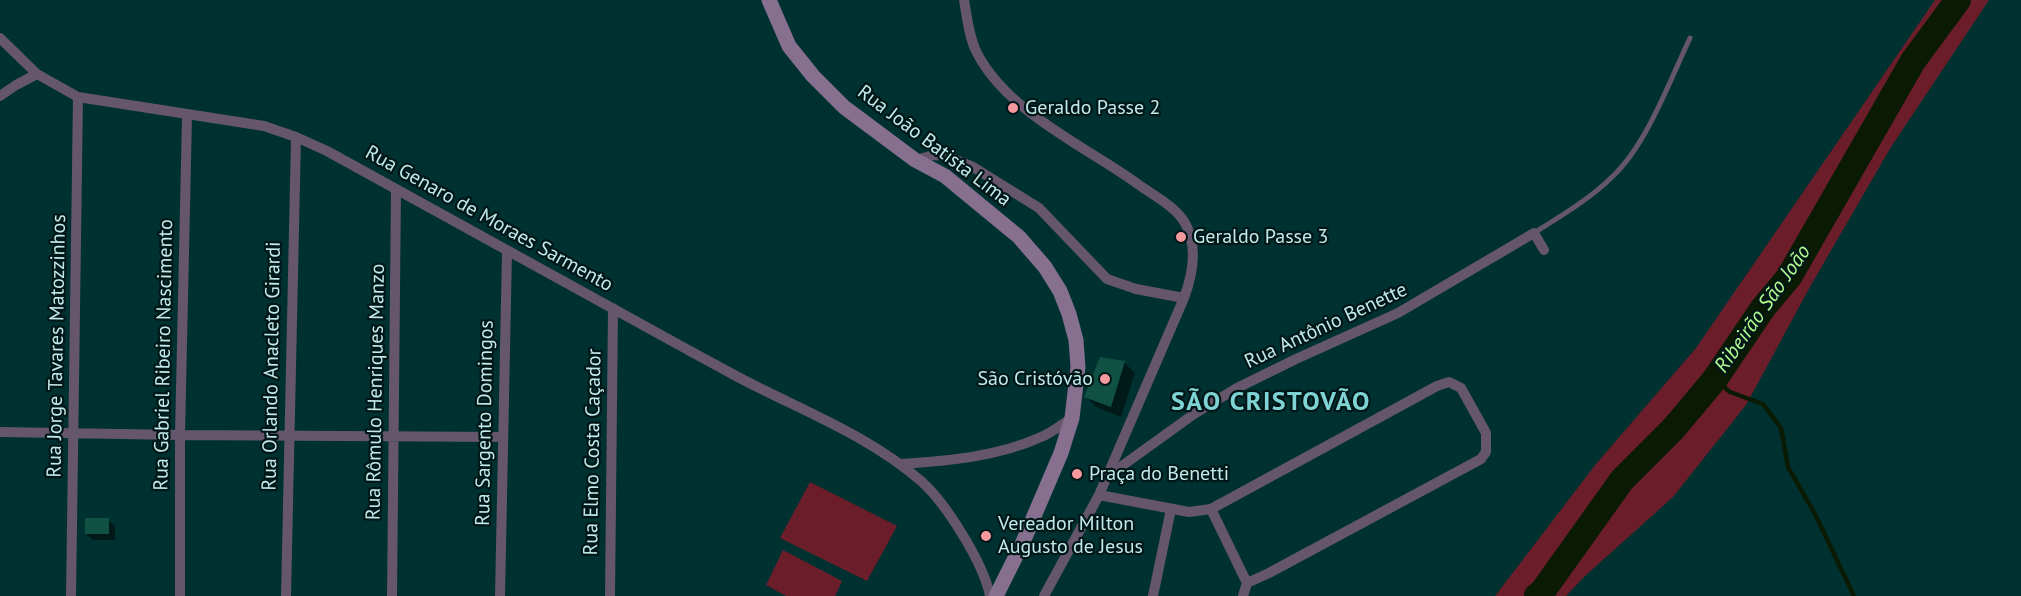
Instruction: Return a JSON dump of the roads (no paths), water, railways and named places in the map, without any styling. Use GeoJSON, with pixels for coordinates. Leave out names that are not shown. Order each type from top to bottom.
{"type":"FeatureCollection","features":[{"type":"Feature","properties":{"kind":"street","name":"Rua João Batista Lima"},"geometry":{"type":"LineString","coordinates":[[769,0],[789,46],[813,76],[844,107],[915,160],[945,176],[1019,237],[1045,267],[1060,291],[1069,314],[1077,349],[1078,367],[1072,417],[1061,453],[1023,542],[996,596]]}},
{"type":"Feature","properties":{"kind":"street"},"geometry":{"type":"LineString","coordinates":[[964,0],[976,52],[994,79],[1030,112],[1170,207],[1184,220],[1190,235],[1192,253],[1190,280],[1184,298],[1100,495],[1044,596]]}},
{"type":"Feature","properties":{"kind":"street","name":"Rua Genaro de Moraes Sarmento"},"geometry":{"type":"LineString","coordinates":[[0,38],[37,74],[78,97],[187,116],[264,126],[296,136],[738,377],[850,432],[900,464],[923,483],[940,502],[980,565],[987,580],[990,596]]}},
{"type":"Feature","properties":{"kind":"street"},"geometry":{"type":"LineString","coordinates":[[0,96],[37,74]]}},
{"type":"Feature","properties":{"kind":"street","name":"Rua Jorge Tavares Matozzinhos"},"geometry":{"type":"LineString","coordinates":[[71,596],[78,97]]}},
{"type":"Feature","properties":{"kind":"street","name":"Rua Gabriel Ribeiro Nascimento"},"geometry":{"type":"LineString","coordinates":[[180,596],[180,435],[187,116]]}},
{"type":"Feature","properties":{"kind":"street","name":"Rua Orlando Anacleto Girardi"},"geometry":{"type":"LineString","coordinates":[[286,596],[296,136]]}},
{"type":"Feature","properties":{"kind":"street"},"geometry":{"type":"LineString","coordinates":[[915,160],[934,155],[946,156],[973,167],[1039,208],[1107,279],[1136,289],[1184,298]]}},
{"type":"Feature","properties":{"kind":"street","name":"Rua Rômulo Henriques Manzo"},"geometry":{"type":"LineString","coordinates":[[392,596],[396,189]]}},
{"type":"Feature","properties":{"kind":"street"},"geometry":{"type":"LineString","coordinates":[[1534,233],[1544,250]]}},
{"type":"Feature","properties":{"kind":"street","name":"Rua Antônio Benette"},"geometry":{"type":"LineString","coordinates":[[1108,476],[1194,414],[1237,388],[1398,313],[1534,233]]}},
{"type":"Feature","properties":{"kind":"street","name":"Rua Sargento Domingos"},"geometry":{"type":"LineString","coordinates":[[500,596],[507,251]]}},
{"type":"Feature","properties":{"kind":"street","name":"Rua Elmo Costa Caçador"},"geometry":{"type":"LineString","coordinates":[[610,596],[613,308]]}},
{"type":"Feature","properties":{"kind":"street"},"geometry":{"type":"LineString","coordinates":[[1100,495],[1189,512],[1211,509],[1437,386],[1449,382],[1461,388],[1486,433],[1486,452],[1481,459],[1269,573],[1246,583]]}},
{"type":"Feature","properties":{"kind":"street"},"geometry":{"type":"LineString","coordinates":[[900,464],[978,456],[1015,447],[1043,436],[1072,417]]}},
{"type":"Feature","properties":{"kind":"street"},"geometry":{"type":"LineString","coordinates":[[0,432],[502,437]]}},
{"type":"Feature","properties":{"kind":"street"},"geometry":{"type":"LineString","coordinates":[[1154,596],[1171,509]]}},
{"type":"Feature","properties":{"kind":"street"},"geometry":{"type":"LineString","coordinates":[[1211,509],[1246,583],[1243,596]]}},
{"type":"Feature","properties":{"kind":"lane"},"geometry":{"type":"LineString","coordinates":[[1534,233],[1584,200],[1615,174],[1649,123],[1690,38]]}},
{"type":"Feature","properties":{"kind":"waterway","name":"Ribeirão São João"},"geometry":{"type":"LineString","coordinates":[[1537,596],[1622,480],[1674,428],[1715,379],[1763,308],[1789,277],[1913,61],[1958,0]]}},
{"type":"Feature","properties":{"kind":"waterway"},"geometry":{"type":"LineString","coordinates":[[1715,379],[1730,392],[1763,404],[1781,428],[1788,467],[1815,514],[1854,596]]}},
{"type":"Feature","properties":{"kind":"place","name":"Geraldo Passe 2"},"geometry":{"type":"Point","coordinates":[1013,108]}},
{"type":"Feature","properties":{"kind":"place","name":"Geraldo Passe 3"},"geometry":{"type":"Point","coordinates":[1181,237]}},
{"type":"Feature","properties":{"kind":"place","name":"São Cristóvão"},"geometry":{"type":"Point","coordinates":[1105,379]}},
{"type":"Feature","properties":{"kind":"place","name":"Praça do Benetti"},"geometry":{"type":"Point","coordinates":[1077,474]}},
{"type":"Feature","properties":{"kind":"place","name":"Vereador Milton Augusto de Jesus"},"geometry":{"type":"Point","coordinates":[986,536]}},
{"type":"Feature","properties":{"kind":"district","name":"SÃO CRISTOVÃO"},"geometry":{"type":"Point","coordinates":[1271,403]}}]}
